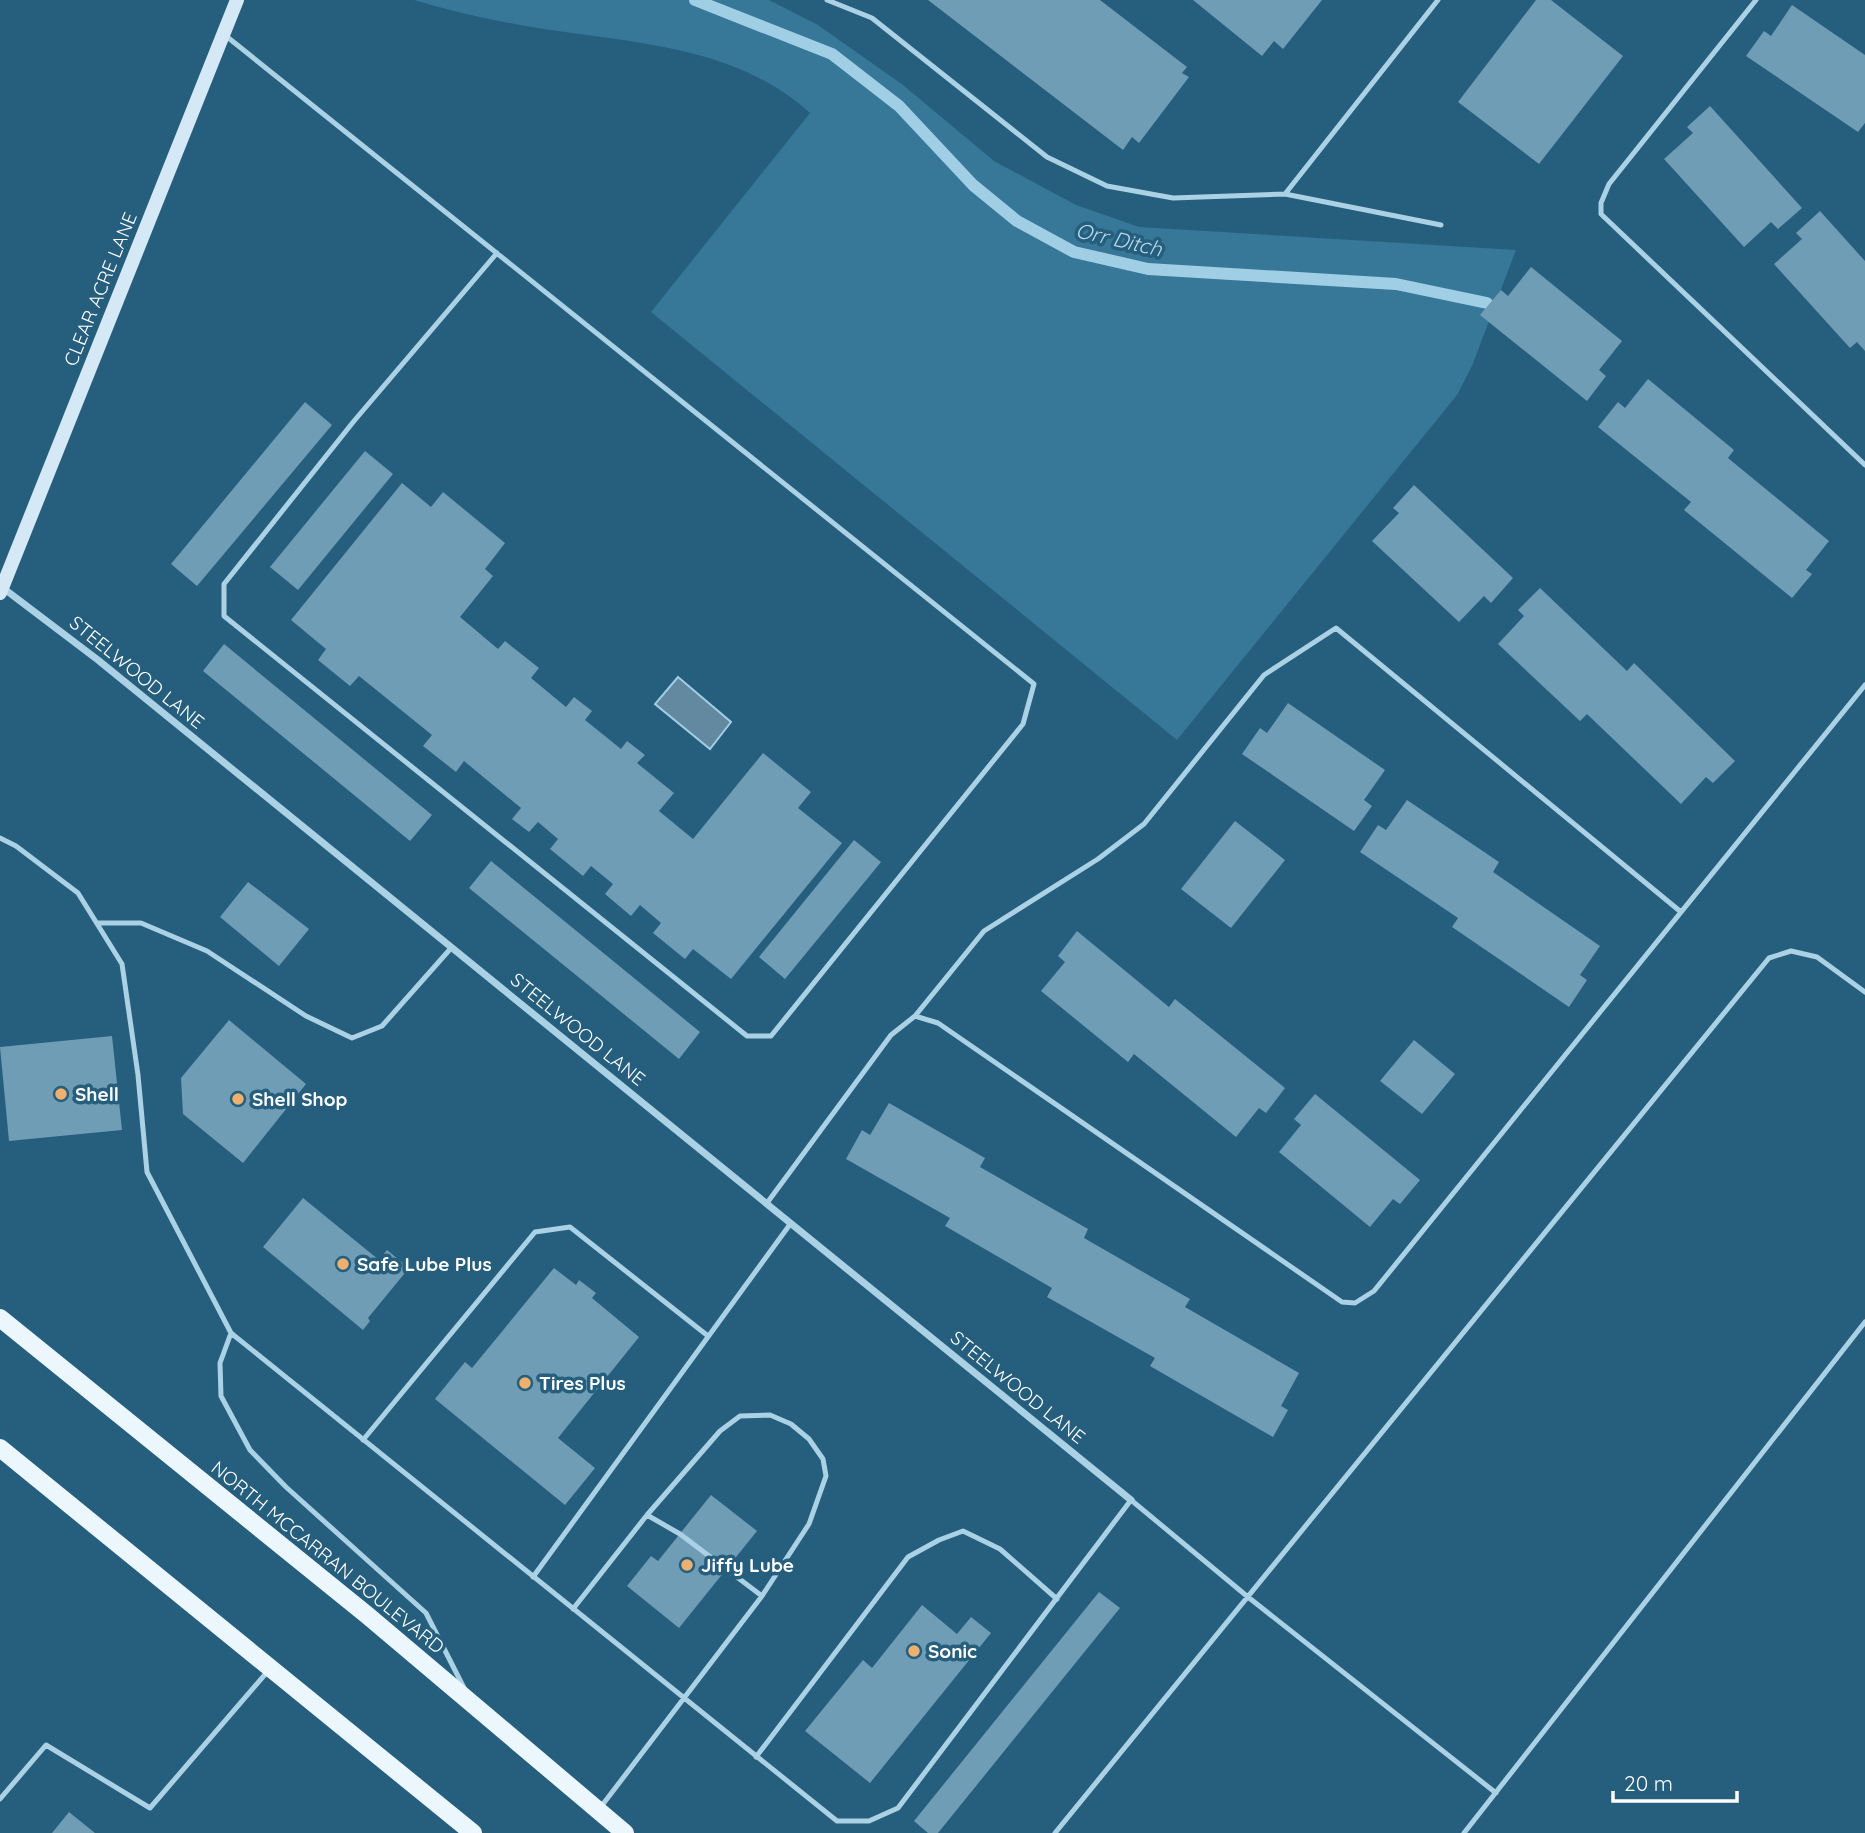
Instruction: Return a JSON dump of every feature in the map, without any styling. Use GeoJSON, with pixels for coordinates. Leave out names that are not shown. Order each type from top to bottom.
{"type":"FeatureCollection","features":[{"type":"Feature","properties":{"kind":"main road","name":"NORTH MCCARRAN BOULEVARD"},"geometry":{"type":"LineString","coordinates":[[0,1318],[367,1615],[625,1833]]}},
{"type":"Feature","properties":{"kind":"main road"},"geometry":{"type":"LineString","coordinates":[[0,1448],[473,1833]]}},
{"type":"Feature","properties":{"kind":"street","name":"CLEAR ACRE LANE"},"geometry":{"type":"LineString","coordinates":[[1,590],[237,0]]}},
{"type":"Feature","properties":{"kind":"street","name":"STEELWOOD LANE"},"geometry":{"type":"LineString","coordinates":[[1,590],[99,660],[1131,1500]]}},
{"type":"Feature","properties":{"kind":"lane"},"geometry":{"type":"LineString","coordinates":[[827,0],[872,18],[1047,157],[1107,186],[1173,198],[1285,194],[1441,225]]}},
{"type":"Feature","properties":{"kind":"lane"},"geometry":{"type":"LineString","coordinates":[[1285,194],[1438,0]]}},
{"type":"Feature","properties":{"kind":"lane"},"geometry":{"type":"LineString","coordinates":[[1756,0],[1609,184],[1601,203],[1601,214],[1865,466]]}},
{"type":"Feature","properties":{"kind":"lane"},"geometry":{"type":"LineString","coordinates":[[224,34],[497,253],[1034,684],[1023,724],[771,1036],[747,1037],[224,615],[224,584],[354,422],[497,253]]}},
{"type":"Feature","properties":{"kind":"lane"},"geometry":{"type":"LineString","coordinates":[[767,1203],[891,1035],[915,1016],[984,931],[1098,859],[1144,824],[1264,676],[1336,628],[1681,912]]}},
{"type":"Feature","properties":{"kind":"lane"},"geometry":{"type":"LineString","coordinates":[[915,1016],[938,1023],[1342,1302],[1354,1303],[1374,1291],[1865,685]]}},
{"type":"Feature","properties":{"kind":"lane"},"geometry":{"type":"LineString","coordinates":[[0,838],[16,846],[78,893],[122,964],[138,1075],[147,1172],[230,1334],[837,1821],[869,1821],[898,1808],[1131,1500],[1248,1597],[1496,1793]]}},
{"type":"Feature","properties":{"kind":"lane"},"geometry":{"type":"LineString","coordinates":[[96,923],[141,923],[207,951],[306,1016],[352,1038],[382,1026],[452,947]]}},
{"type":"Feature","properties":{"kind":"lane"},"geometry":{"type":"LineString","coordinates":[[1055,1833],[1769,958],[1791,951],[1817,957],[1865,992]]}},
{"type":"Feature","properties":{"kind":"lane"},"geometry":{"type":"LineString","coordinates":[[533,1577],[791,1222]]}},
{"type":"Feature","properties":{"kind":"lane"},"geometry":{"type":"LineString","coordinates":[[363,1440],[535,1232],[570,1227],[708,1336]]}},
{"type":"Feature","properties":{"kind":"lane"},"geometry":{"type":"LineString","coordinates":[[1464,1833],[1865,1322]]}},
{"type":"Feature","properties":{"kind":"lane"},"geometry":{"type":"LineString","coordinates":[[230,1334],[220,1363],[221,1396],[250,1450],[286,1487],[426,1613],[472,1703]]}},
{"type":"Feature","properties":{"kind":"lane"},"geometry":{"type":"LineString","coordinates":[[573,1609],[647,1516],[720,1431],[740,1416],[770,1415],[791,1424],[809,1439],[823,1458],[826,1476],[808,1524],[762,1596],[598,1810]]}},
{"type":"Feature","properties":{"kind":"lane"},"geometry":{"type":"LineString","coordinates":[[647,1516],[680,1534],[762,1596]]}},
{"type":"Feature","properties":{"kind":"lane"},"geometry":{"type":"LineString","coordinates":[[757,1757],[908,1557],[939,1540],[963,1531],[1000,1549],[1056,1599]]}},
{"type":"Feature","properties":{"kind":"lane"},"geometry":{"type":"LineString","coordinates":[[0,1799],[46,1745],[150,1808],[270,1669]]}},
{"type":"Feature","properties":{"kind":"shaded area"},"geometry":{"type":"Polygon","coordinates":[[[414,0],[769,0],[818,25],[903,85],[994,161],[1076,205],[1139,227],[1516,250],[1472,366],[1457,395],[1177,740],[651,312],[810,113],[782,91],[751,74],[718,61],[650,44],[495,20],[414,0]]]}},
{"type":"Feature","properties":{"kind":"shaded area"},"geometry":{"type":"Polygon","coordinates":[[[678,677],[731,722],[710,749],[655,704],[678,677]]]}},
{"type":"Feature","properties":{"kind":"building"},"geometry":{"type":"Polygon","coordinates":[[[928,0],[1100,0],[1187,67],[1182,73],[1189,77],[1139,143],[1132,137],[1123,150],[928,0]]]}},
{"type":"Feature","properties":{"kind":"building"},"geometry":{"type":"Polygon","coordinates":[[[1193,0],[1322,0],[1283,49],[1274,41],[1262,56],[1193,0]]]}},
{"type":"Feature","properties":{"kind":"building"},"geometry":{"type":"Polygon","coordinates":[[[1536,0],[1551,0],[1623,56],[1539,164],[1458,102],[1536,0]]]}},
{"type":"Feature","properties":{"kind":"building"},"geometry":{"type":"Polygon","coordinates":[[[1792,5],[1865,55],[1865,123],[1858,132],[1746,56],[1764,31],[1771,36],[1792,5]]]}},
{"type":"Feature","properties":{"kind":"building"},"geometry":{"type":"Polygon","coordinates":[[[1710,106],[1802,208],[1778,229],[1771,222],[1744,247],[1664,159],[1693,133],[1687,127],[1710,106]]]}},
{"type":"Feature","properties":{"kind":"building"},"geometry":{"type":"Polygon","coordinates":[[[1820,211],[1865,261],[1865,351],[1857,342],[1850,348],[1774,264],[1802,239],[1796,233],[1820,211]]]}},
{"type":"Feature","properties":{"kind":"building"},"geometry":{"type":"Polygon","coordinates":[[[1531,267],[1622,341],[1599,370],[1606,376],[1587,401],[1480,315],[1501,290],[1508,296],[1531,267]]]}},
{"type":"Feature","properties":{"kind":"building"},"geometry":{"type":"Polygon","coordinates":[[[1648,379],[1734,450],[1728,458],[1829,541],[1806,570],[1812,574],[1792,598],[1684,510],[1691,502],[1598,427],[1618,402],[1625,408],[1648,379]]]}},
{"type":"Feature","properties":{"kind":"building"},"geometry":{"type":"Polygon","coordinates":[[[305,402],[332,425],[197,586],[171,564],[305,402]]]}},
{"type":"Feature","properties":{"kind":"building"},"geometry":{"type":"Polygon","coordinates":[[[365,451],[393,474],[298,590],[270,567],[365,451]]]}},
{"type":"Feature","properties":{"kind":"building"},"geometry":{"type":"Polygon","coordinates":[[[402,483],[431,507],[443,492],[505,543],[485,569],[493,576],[460,617],[498,649],[505,641],[539,668],[531,678],[566,707],[574,697],[592,711],[585,720],[621,749],[627,741],[645,755],[637,763],[674,793],[659,811],[693,839],[763,753],[811,792],[798,808],[842,843],[731,979],[693,949],[685,959],[653,933],[661,923],[640,905],[631,916],[605,894],[613,884],[591,866],[583,876],[550,849],[558,839],[538,822],[529,832],[512,819],[521,808],[464,761],[456,772],[423,746],[432,735],[359,676],[350,686],[318,660],[326,649],[291,620],[402,483]]]}},
{"type":"Feature","properties":{"kind":"building"},"geometry":{"type":"Polygon","coordinates":[[[1414,485],[1513,578],[1491,603],[1484,596],[1459,622],[1372,541],[1399,513],[1393,508],[1414,485]]]}},
{"type":"Feature","properties":{"kind":"building"},"geometry":{"type":"Polygon","coordinates":[[[1540,588],[1627,671],[1634,663],[1735,761],[1713,783],[1706,777],[1681,804],[1587,714],[1580,721],[1498,644],[1524,616],[1518,610],[1540,588]]]}},
{"type":"Feature","properties":{"kind":"building"},"geometry":{"type":"Polygon","coordinates":[[[224,644],[432,815],[410,841],[203,671],[224,644]]]}},
{"type":"Feature","properties":{"kind":"building"},"geometry":{"type":"Polygon","coordinates":[[[1288,703],[1385,770],[1364,800],[1372,806],[1354,831],[1242,754],[1260,728],[1267,733],[1288,703]]]}},
{"type":"Feature","properties":{"kind":"building"},"geometry":{"type":"Polygon","coordinates":[[[1407,800],[1499,862],[1493,872],[1600,946],[1580,975],[1587,980],[1569,1007],[1452,927],[1458,918],[1360,852],[1378,825],[1386,830],[1407,800]]]}},
{"type":"Feature","properties":{"kind":"building"},"geometry":{"type":"Polygon","coordinates":[[[1235,821],[1285,860],[1231,928],[1181,889],[1235,821]]]}},
{"type":"Feature","properties":{"kind":"building"},"geometry":{"type":"Polygon","coordinates":[[[854,840],[881,862],[785,979],[759,957],[854,840]]]}},
{"type":"Feature","properties":{"kind":"building"},"geometry":{"type":"Polygon","coordinates":[[[491,861],[700,1032],[679,1059],[469,888],[491,861]]]}},
{"type":"Feature","properties":{"kind":"building"},"geometry":{"type":"Polygon","coordinates":[[[248,882],[309,929],[279,966],[220,917],[248,882]]]}},
{"type":"Feature","properties":{"kind":"building"},"geometry":{"type":"Polygon","coordinates":[[[1077,931],[1169,1007],[1175,999],[1285,1088],[1266,1113],[1259,1108],[1236,1137],[1134,1054],[1128,1062],[1041,991],[1065,962],[1058,956],[1077,931]]]}},
{"type":"Feature","properties":{"kind":"building","name":"Shell Shop"},"geometry":{"type":"Polygon","coordinates":[[[229,1020],[306,1084],[243,1163],[183,1114],[181,1078],[229,1020]]]}},
{"type":"Feature","properties":{"kind":"building","name":"Shell"},"geometry":{"type":"Polygon","coordinates":[[[112,1036],[122,1130],[9,1141],[0,1047],[112,1036]]]}},
{"type":"Feature","properties":{"kind":"building"},"geometry":{"type":"Polygon","coordinates":[[[1414,1040],[1455,1074],[1422,1114],[1380,1081],[1414,1040]]]}},
{"type":"Feature","properties":{"kind":"building"},"geometry":{"type":"Polygon","coordinates":[[[1315,1094],[1420,1180],[1400,1204],[1393,1199],[1370,1227],[1279,1152],[1301,1125],[1294,1119],[1315,1094]]]}},
{"type":"Feature","properties":{"kind":"building"},"geometry":{"type":"Polygon","coordinates":[[[889,1103],[985,1158],[980,1167],[1088,1229],[1084,1238],[1190,1299],[1185,1307],[1299,1373],[1281,1406],[1288,1410],[1273,1437],[1150,1366],[1155,1358],[1047,1297],[1052,1288],[945,1226],[950,1218],[846,1159],[862,1130],[870,1135],[889,1103]]]}},
{"type":"Feature","properties":{"kind":"building","name":"Safe Lube Plus"},"geometry":{"type":"Polygon","coordinates":[[[303,1198],[379,1260],[387,1250],[409,1268],[368,1318],[370,1321],[363,1330],[263,1247],[303,1198]]]}},
{"type":"Feature","properties":{"kind":"building","name":"Tires Plus"},"geometry":{"type":"Polygon","coordinates":[[[554,1268],[576,1285],[579,1280],[596,1293],[592,1298],[639,1337],[558,1438],[595,1468],[565,1505],[435,1399],[465,1362],[472,1368],[554,1268]]]}},
{"type":"Feature","properties":{"kind":"building","name":"Jiffy Lube"},"geometry":{"type":"Polygon","coordinates":[[[711,1495],[757,1531],[679,1628],[627,1586],[651,1556],[658,1561],[711,1495]]]}},
{"type":"Feature","properties":{"kind":"building"},"geometry":{"type":"Polygon","coordinates":[[[1099,1592],[1120,1608],[938,1833],[928,1833],[914,1821],[1099,1592]]]}},
{"type":"Feature","properties":{"kind":"building"},"geometry":{"type":"Polygon","coordinates":[[[922,1605],[957,1634],[971,1617],[991,1633],[870,1783],[805,1731],[863,1660],[872,1668],[922,1605]]]}},
{"type":"Feature","properties":{"kind":"building"},"geometry":{"type":"Polygon","coordinates":[[[69,1812],[95,1833],[52,1833],[69,1812]]]}},
{"type":"Feature","properties":{"kind":"waterway","name":"Orr Ditch"},"geometry":{"type":"LineString","coordinates":[[695,0],[832,54],[899,106],[973,185],[1017,221],[1074,252],[1148,269],[1396,284],[1487,303]]}},
{"type":"Feature","properties":{"kind":"place","name":"Shell"},"geometry":{"type":"Point","coordinates":[61,1094]}},
{"type":"Feature","properties":{"kind":"place","name":"Shell Shop"},"geometry":{"type":"Point","coordinates":[238,1099]}},
{"type":"Feature","properties":{"kind":"place","name":"Safe Lube Plus"},"geometry":{"type":"Point","coordinates":[343,1264]}},
{"type":"Feature","properties":{"kind":"place","name":"Tires Plus"},"geometry":{"type":"Point","coordinates":[525,1383]}},
{"type":"Feature","properties":{"kind":"place","name":"Jiffy Lube"},"geometry":{"type":"Point","coordinates":[687,1565]}},
{"type":"Feature","properties":{"kind":"place","name":"Sonic"},"geometry":{"type":"Point","coordinates":[914,1651]}}]}
